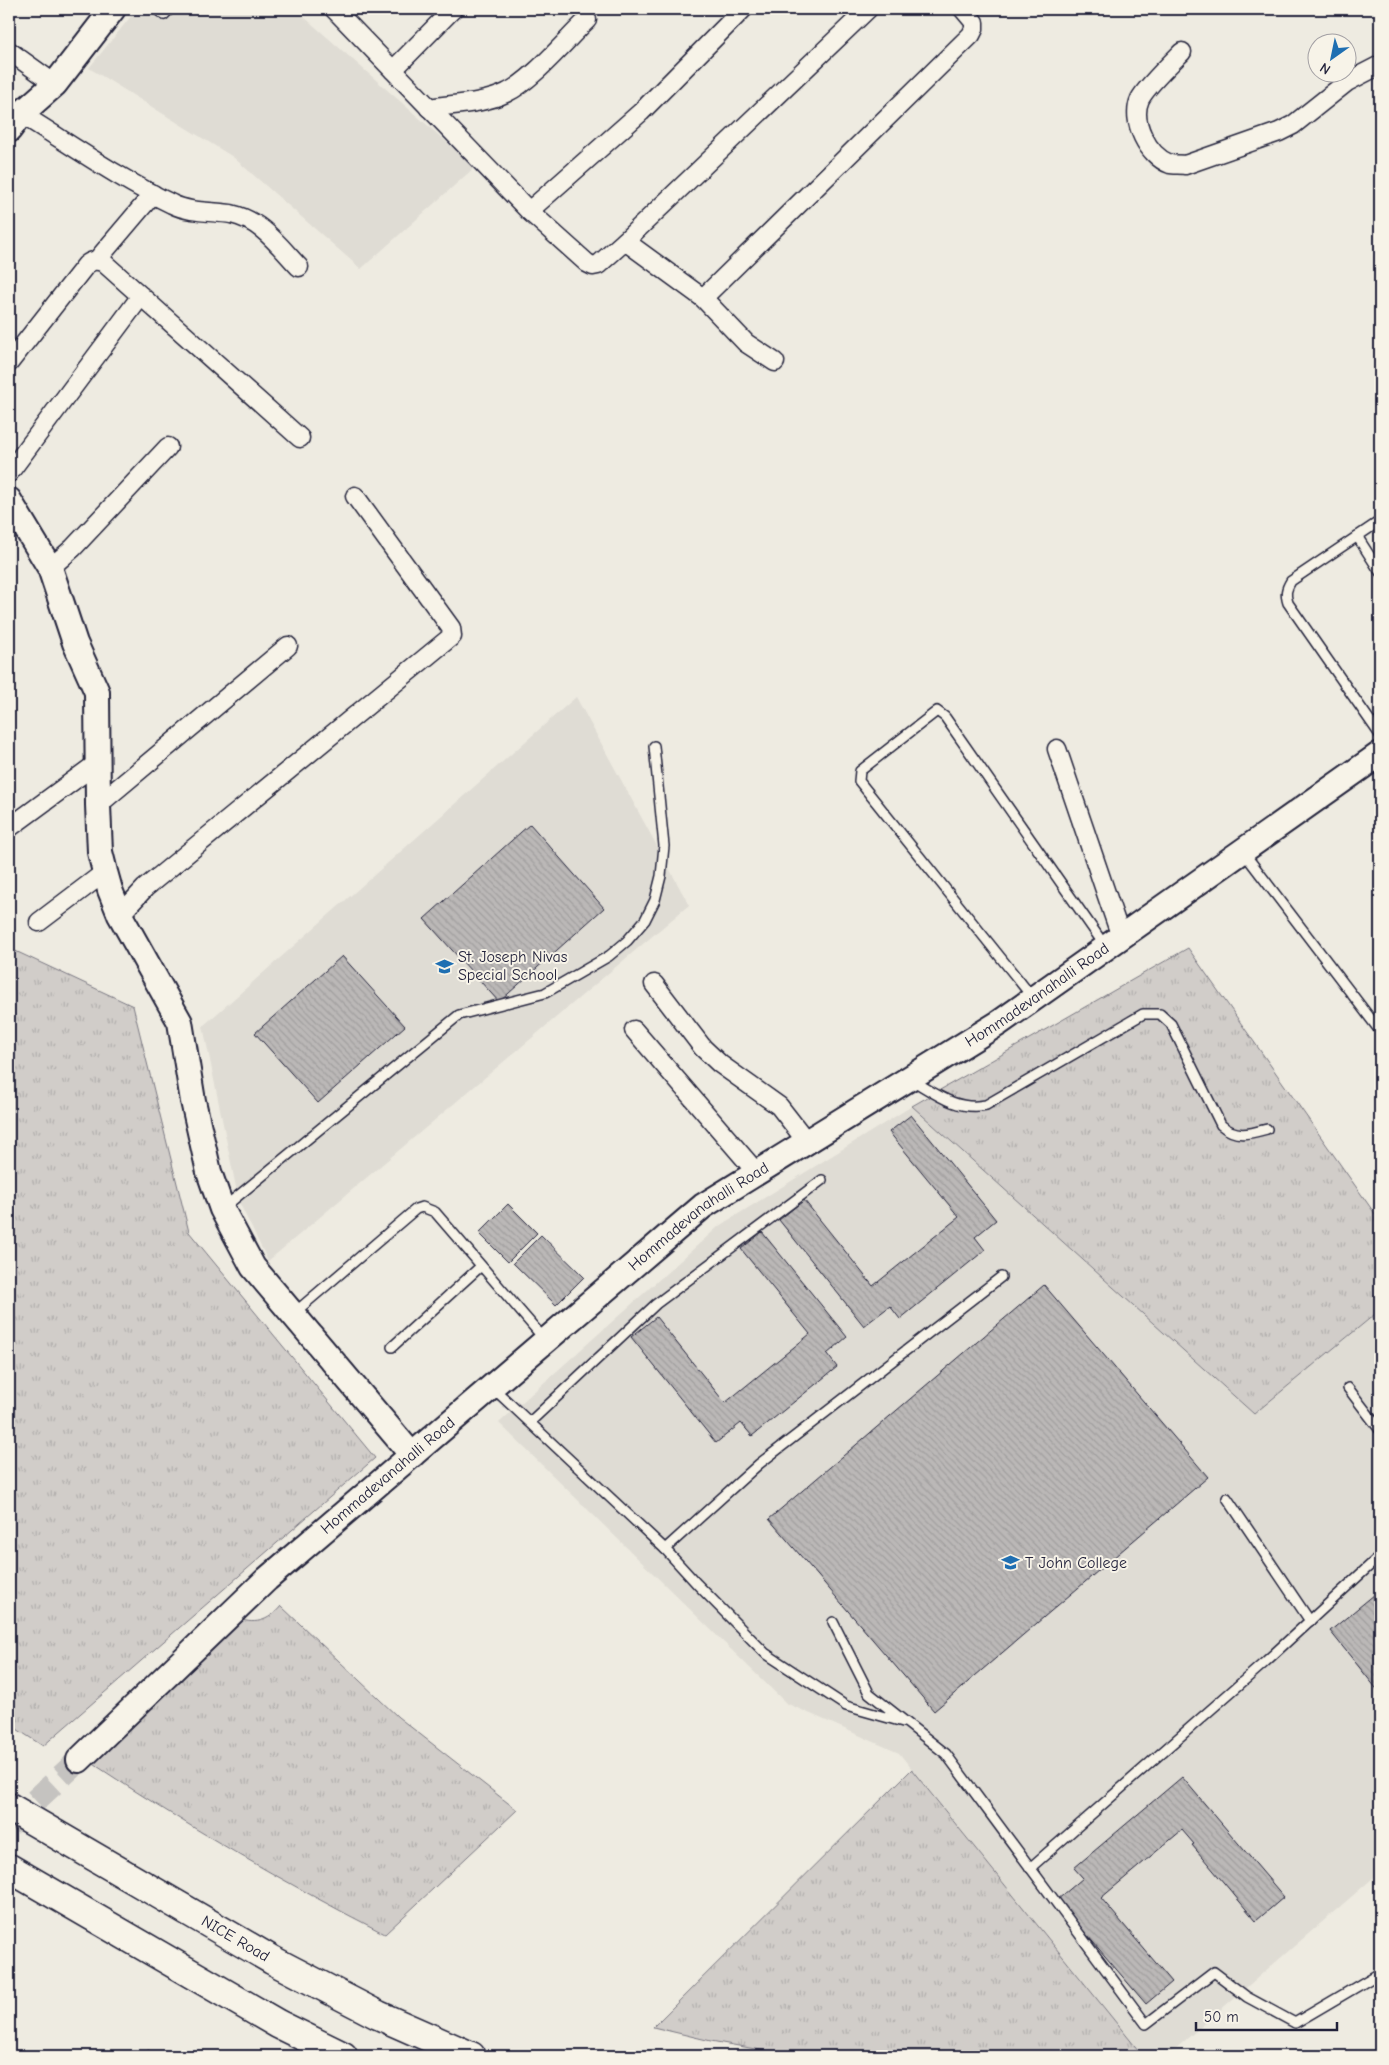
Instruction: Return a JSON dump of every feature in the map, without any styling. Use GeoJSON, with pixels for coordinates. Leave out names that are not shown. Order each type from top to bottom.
{"type":"FeatureCollection","features":[{"type":"Feature","properties":{"kind":"highway","name":"NICE Road"},"geometry":{"type":"LineString","coordinates":[[9,1807],[272,1960],[378,2015],[471,2056]]}},
{"type":"Feature","properties":{"kind":"highway"},"geometry":{"type":"LineString","coordinates":[[9,1868],[278,2024],[343,2056]]}},
{"type":"Feature","properties":{"kind":"street"},"geometry":{"type":"LineString","coordinates":[[113,9],[55,84],[15,122],[178,207],[232,214],[250,220],[265,231],[299,267]]}},
{"type":"Feature","properties":{"kind":"street"},"geometry":{"type":"LineString","coordinates":[[334,9],[529,212],[587,264],[593,266],[598,264],[625,241],[868,9]]}},
{"type":"Feature","properties":{"kind":"street"},"geometry":{"type":"LineString","coordinates":[[393,70],[453,9]]}},
{"type":"Feature","properties":{"kind":"street"},"geometry":{"type":"LineString","coordinates":[[529,212],[641,112],[743,9]]}},
{"type":"Feature","properties":{"kind":"street"},"geometry":{"type":"LineString","coordinates":[[703,298],[971,35],[974,29],[974,22],[963,9]]}},
{"type":"Feature","properties":{"kind":"street"},"geometry":{"type":"LineString","coordinates":[[430,108],[489,99],[505,94],[521,84],[587,20]]}},
{"type":"Feature","properties":{"kind":"street"},"geometry":{"type":"LineString","coordinates":[[9,51],[55,84]]}},
{"type":"Feature","properties":{"kind":"street"},"geometry":{"type":"LineString","coordinates":[[1182,52],[1163,71],[1140,99],[1138,122],[1146,144],[1158,157],[1171,164],[1185,164],[1279,132],[1309,113],[1347,82],[1380,65]]}},
{"type":"Feature","properties":{"kind":"street"},"geometry":{"type":"LineString","coordinates":[[97,260],[153,194]]}},
{"type":"Feature","properties":{"kind":"street"},"geometry":{"type":"LineString","coordinates":[[625,241],[703,298],[746,343],[775,362]]}},
{"type":"Feature","properties":{"kind":"street"},"geometry":{"type":"LineString","coordinates":[[9,363],[86,265],[91,261],[97,260],[103,262],[300,438]]}},
{"type":"Feature","properties":{"kind":"street"},"geometry":{"type":"LineString","coordinates":[[9,473],[141,296]]}},
{"type":"Feature","properties":{"kind":"street"},"geometry":{"type":"LineString","coordinates":[[50,568],[73,548],[168,447]]}},
{"type":"Feature","properties":{"kind":"street"},"geometry":{"type":"LineString","coordinates":[[120,915],[151,883],[452,636],[451,628],[356,496]]}},
{"type":"Feature","properties":{"kind":"street"},"geometry":{"type":"LineString","coordinates":[[9,500],[50,568],[75,643],[97,692],[96,764],[100,852],[120,915],[180,1022],[193,1101],[209,1172],[222,1209],[253,1267],[412,1455]]}},
{"type":"Feature","properties":{"kind":"street"},"geometry":{"type":"LineString","coordinates":[[98,805],[288,646]]}},
{"type":"Feature","properties":{"kind":"street"},"geometry":{"type":"LineString","coordinates":[[1057,749],[1113,942]]}},
{"type":"Feature","properties":{"kind":"street","name":"Hommadevanahalli Road"},"geometry":{"type":"LineString","coordinates":[[79,1760],[267,1579],[703,1206],[999,1023],[1380,754]]}},
{"type":"Feature","properties":{"kind":"street"},"geometry":{"type":"LineString","coordinates":[[9,828],[96,764]]}},
{"type":"Feature","properties":{"kind":"street"},"geometry":{"type":"LineString","coordinates":[[39,922],[105,872]]}},
{"type":"Feature","properties":{"kind":"street"},"geometry":{"type":"LineString","coordinates":[[654,984],[703,1048],[720,1064],[779,1106],[807,1142]]}},
{"type":"Feature","properties":{"kind":"street"},"geometry":{"type":"LineString","coordinates":[[634,1030],[757,1173]]}},
{"type":"Feature","properties":{"kind":"lane"},"geometry":{"type":"LineString","coordinates":[[156,9],[164,15],[170,9]]}},
{"type":"Feature","properties":{"kind":"lane"},"geometry":{"type":"LineString","coordinates":[[1380,521],[1291,581],[1285,596],[1380,735]]}},
{"type":"Feature","properties":{"kind":"lane"},"geometry":{"type":"LineString","coordinates":[[1357,536],[1380,572]]}},
{"type":"Feature","properties":{"kind":"lane"},"geometry":{"type":"LineString","coordinates":[[1034,999],[859,781],[860,771],[937,712],[945,717],[1113,942]]}},
{"type":"Feature","properties":{"kind":"lane"},"geometry":{"type":"LineString","coordinates":[[222,1209],[460,1015],[545,993],[609,956],[627,941],[645,920],[655,900],[661,876],[664,846],[654,746]]}},
{"type":"Feature","properties":{"kind":"lane"},"geometry":{"type":"LineString","coordinates":[[1243,851],[1380,1031]]}},
{"type":"Feature","properties":{"kind":"lane"},"geometry":{"type":"LineString","coordinates":[[909,1078],[961,1106],[975,1107],[986,1105],[1143,1014],[1160,1014],[1171,1024],[1221,1125],[1237,1135],[1267,1129]]}},
{"type":"Feature","properties":{"kind":"lane"},"geometry":{"type":"LineString","coordinates":[[530,1422],[656,1304],[822,1180]]}},
{"type":"Feature","properties":{"kind":"lane"},"geometry":{"type":"LineString","coordinates":[[293,1315],[416,1209],[422,1207],[435,1212],[546,1341]]}},
{"type":"Feature","properties":{"kind":"lane"},"geometry":{"type":"LineString","coordinates":[[392,1348],[481,1266]]}},
{"type":"Feature","properties":{"kind":"lane"},"geometry":{"type":"LineString","coordinates":[[665,1548],[760,1464],[1001,1277]]}},
{"type":"Feature","properties":{"kind":"lane"},"geometry":{"type":"LineString","coordinates":[[492,1387],[665,1548],[697,1584],[765,1653],[846,1706],[908,1724]]}},
{"type":"Feature","properties":{"kind":"lane"},"geometry":{"type":"LineString","coordinates":[[1348,1388],[1380,1430]]}},
{"type":"Feature","properties":{"kind":"lane"},"geometry":{"type":"LineString","coordinates":[[1228,1498],[1310,1621]]}},
{"type":"Feature","properties":{"kind":"lane"},"geometry":{"type":"LineString","coordinates":[[1030,1868],[1310,1621],[1380,1556]]}},
{"type":"Feature","properties":{"kind":"lane"},"geometry":{"type":"LineString","coordinates":[[833,1622],[869,1693],[946,1754],[1146,2024],[1214,1972],[1247,1997],[1295,2023],[1380,1974]]}},
{"type":"Feature","properties":{"kind":"shaded area"},"geometry":{"type":"Polygon","coordinates":[[[137,9],[295,9],[475,167],[361,269],[233,157],[89,68],[137,9]]]}},
{"type":"Feature","properties":{"kind":"shaded area","name":"St. Joseph Nivas Special School"},"geometry":{"type":"Polygon","coordinates":[[[576,697],[689,905],[268,1261],[239,1202],[203,1026],[576,697]]]}},
{"type":"Feature","properties":{"kind":"shaded area","name":"T John College"},"geometry":{"type":"Polygon","coordinates":[[[912,1106],[1254,1414],[1380,1310],[1380,1872],[1167,2056],[1143,2056],[899,1753],[786,1703],[499,1423],[719,1226],[912,1106]]]}},
{"type":"Feature","properties":{"kind":"green space"},"geometry":{"type":"Polygon","coordinates":[[[9,948],[133,1006],[189,1232],[375,1458],[43,1746],[9,1724],[9,948]]]}},
{"type":"Feature","properties":{"kind":"green space"},"geometry":{"type":"Polygon","coordinates":[[[1188,948],[1380,1221],[1380,1310],[1254,1414],[912,1106],[1188,948]]]}},
{"type":"Feature","properties":{"kind":"green space"},"geometry":{"type":"Polygon","coordinates":[[[281,1606],[398,1717],[517,1810],[385,1934],[235,1852],[161,1808],[89,1761],[236,1618],[260,1621],[271,1616],[281,1606]]]}},
{"type":"Feature","properties":{"kind":"green space"},"geometry":{"type":"Polygon","coordinates":[[[912,1769],[1143,2056],[794,2056],[711,2041],[653,2027],[912,1769]]]}},
{"type":"Feature","properties":{"kind":"building"},"geometry":{"type":"Polygon","coordinates":[[[530,824],[604,908],[499,1002],[424,919],[530,824]]]}},
{"type":"Feature","properties":{"kind":"building"},"geometry":{"type":"Polygon","coordinates":[[[342,956],[405,1026],[318,1103],[255,1033],[342,956]]]}},
{"type":"Feature","properties":{"kind":"building"},"geometry":{"type":"Polygon","coordinates":[[[911,1115],[996,1220],[975,1237],[985,1250],[900,1319],[890,1306],[864,1326],[779,1220],[804,1200],[873,1286],[959,1217],[889,1132],[911,1115]]]}},
{"type":"Feature","properties":{"kind":"building"},"geometry":{"type":"Polygon","coordinates":[[[508,1204],[537,1233],[508,1262],[479,1233],[508,1204]]]}},
{"type":"Feature","properties":{"kind":"building"},"geometry":{"type":"Polygon","coordinates":[[[762,1232],[847,1337],[827,1354],[837,1367],[752,1436],[741,1423],[716,1443],[631,1337],[656,1317],[725,1403],[810,1334],[741,1249],[762,1232]]]}},
{"type":"Feature","properties":{"kind":"building"},"geometry":{"type":"Polygon","coordinates":[[[541,1235],[584,1277],[556,1305],[513,1263],[541,1235]]]}},
{"type":"Feature","properties":{"kind":"building"},"geometry":{"type":"Polygon","coordinates":[[[1044,1285],[1208,1477],[934,1711],[769,1519],[1044,1285]]]}},
{"type":"Feature","properties":{"kind":"building"},"geometry":{"type":"Polygon","coordinates":[[[1380,1590],[1380,1693],[1330,1631],[1380,1590]]]}},
{"type":"Feature","properties":{"kind":"building"},"geometry":{"type":"Polygon","coordinates":[[[1182,1777],[1284,1897],[1256,1921],[1192,1845],[1194,1844],[1182,1830],[1101,1898],[1172,1982],[1146,2004],[1057,1900],[1083,1878],[1074,1868],[1182,1777]]]}},
{"type":"Feature","properties":{"kind":"building"},"geometry":{"type":"Polygon","coordinates":[[[148,2050],[157,2056],[144,2056],[148,2050]]]}},
{"type":"Feature","properties":{"kind":"tunnel"},"geometry":{"type":"LineString","coordinates":[[9,1825],[79,1760]]}},
{"type":"Feature","properties":{"kind":"place","name":"St. Joseph Nivas Special School"},"geometry":{"type":"Point","coordinates":[444,966]}},
{"type":"Feature","properties":{"kind":"place","name":"T John College"},"geometry":{"type":"Point","coordinates":[1011,1563]}}]}
